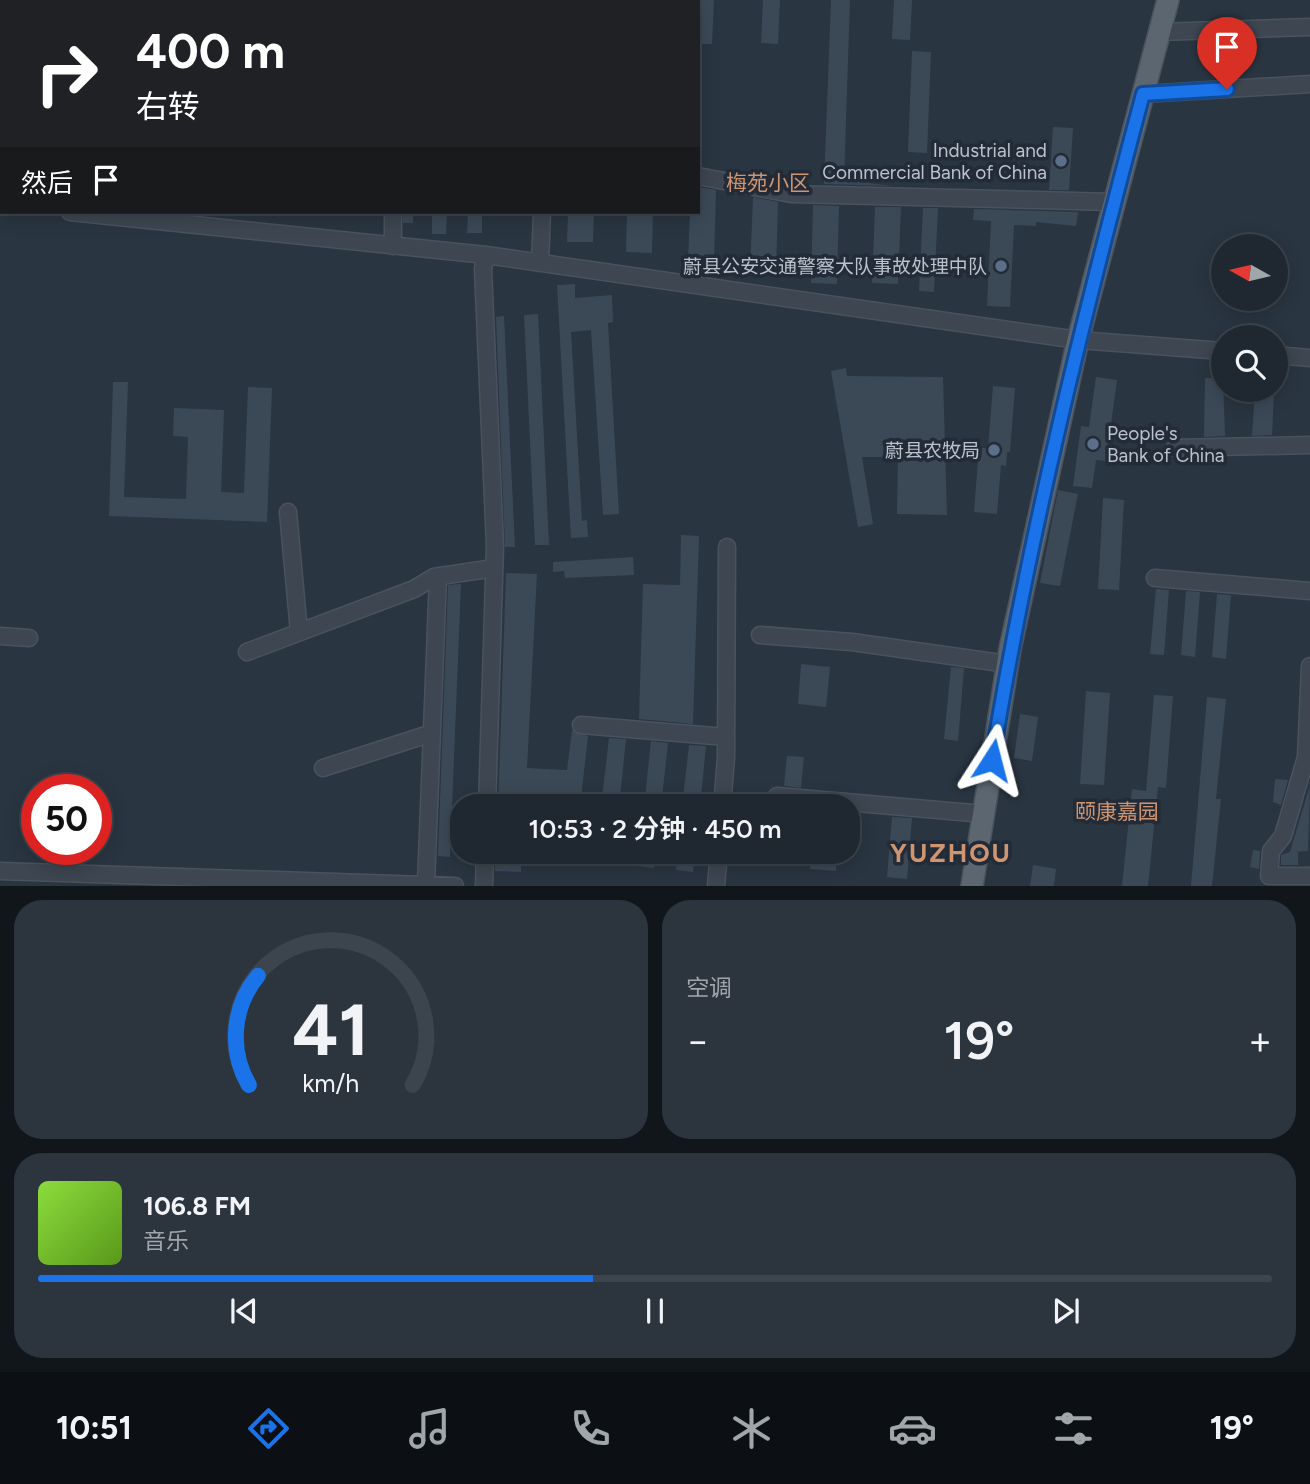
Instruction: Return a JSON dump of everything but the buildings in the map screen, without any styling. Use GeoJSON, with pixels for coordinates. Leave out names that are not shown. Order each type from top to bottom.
{"type":"FeatureCollection","features":[{"type":"Feature","properties":{"kind":"main road"},"geometry":{"type":"LineString","coordinates":[[972,886],[1008,664],[1078,340],[1168,0]]}},
{"type":"Feature","properties":{"kind":"street"},"geometry":{"type":"LineString","coordinates":[[1160,32],[1310,27]]}},
{"type":"Feature","properties":{"kind":"street"},"geometry":{"type":"LineString","coordinates":[[1143,94],[1310,84]]}},
{"type":"Feature","properties":{"kind":"street"},"geometry":{"type":"LineString","coordinates":[[700,176],[791,194],[1115,202]]}},
{"type":"Feature","properties":{"kind":"street"},"geometry":{"type":"LineString","coordinates":[[113,214],[540,263],[1078,340],[1211,350]]}},
{"type":"Feature","properties":{"kind":"street"},"geometry":{"type":"LineString","coordinates":[[393,214],[393,246]]}},
{"type":"Feature","properties":{"kind":"street"},"geometry":{"type":"LineString","coordinates":[[540,263],[542,214]]}},
{"type":"Feature","properties":{"kind":"street"},"geometry":{"type":"LineString","coordinates":[[486,256],[483,269],[495,568],[486,794]]}},
{"type":"Feature","properties":{"kind":"street"},"geometry":{"type":"LineString","coordinates":[[1288,356],[1310,358]]}},
{"type":"Feature","properties":{"kind":"street"},"geometry":{"type":"LineString","coordinates":[[1175,448],[1310,445]]}},
{"type":"Feature","properties":{"kind":"street"},"geometry":{"type":"LineString","coordinates":[[288,512],[299,632]]}},
{"type":"Feature","properties":{"kind":"street"},"geometry":{"type":"LineString","coordinates":[[723,794],[726,737],[727,547]]}},
{"type":"Feature","properties":{"kind":"street"},"geometry":{"type":"LineString","coordinates":[[247,652],[414,589],[438,576],[495,568]]}},
{"type":"Feature","properties":{"kind":"street"},"geometry":{"type":"LineString","coordinates":[[426,884],[438,576]]}},
{"type":"Feature","properties":{"kind":"street"},"geometry":{"type":"LineString","coordinates":[[1155,579],[1310,592]]}},
{"type":"Feature","properties":{"kind":"street"},"geometry":{"type":"LineString","coordinates":[[760,635],[852,642],[1008,664]]}},
{"type":"Feature","properties":{"kind":"street"},"geometry":{"type":"LineString","coordinates":[[0,636],[29,638]]}},
{"type":"Feature","properties":{"kind":"street"},"geometry":{"type":"LineString","coordinates":[[1310,666],[1306,757],[1283,836],[1271,851],[1268,881],[1310,876]]}},
{"type":"Feature","properties":{"kind":"street"},"geometry":{"type":"LineString","coordinates":[[581,725],[726,737]]}},
{"type":"Feature","properties":{"kind":"street"},"geometry":{"type":"LineString","coordinates":[[323,768],[432,733]]}},
{"type":"Feature","properties":{"kind":"street"},"geometry":{"type":"LineString","coordinates":[[860,803],[984,814]]}},
{"type":"Feature","properties":{"kind":"street"},"geometry":{"type":"LineString","coordinates":[[484,886],[485,864]]}},
{"type":"Feature","properties":{"kind":"street"},"geometry":{"type":"LineString","coordinates":[[716,886],[718,864]]}},
{"type":"Feature","properties":{"kind":"street"},"geometry":{"type":"LineString","coordinates":[[0,871],[455,886]]}},
{"type":"Feature","properties":{"kind":"place","name":"Industrial and Commercial Bank of China"},"geometry":{"type":"Point","coordinates":[1061,161]}},
{"type":"Feature","properties":{"kind":"place","name":"蔚县公安交通警察大队事故处理中队"},"geometry":{"type":"Point","coordinates":[1001,266]}},
{"type":"Feature","properties":{"kind":"place","name":"People's Bank of China"},"geometry":{"type":"Point","coordinates":[1093,444]}},
{"type":"Feature","properties":{"kind":"place","name":"蔚县农牧局"},"geometry":{"type":"Point","coordinates":[994,450]}},
{"type":"Feature","properties":{"kind":"district","name":"梅苑小区"},"geometry":{"type":"Point","coordinates":[768,183]}},
{"type":"Feature","properties":{"kind":"district","name":"颐康嘉园"},"geometry":{"type":"Point","coordinates":[1117,812]}},
{"type":"Feature","properties":{"kind":"district","name":"YUZHOU"},"geometry":{"type":"Point","coordinates":[951,853]}},
{"type":"Feature","properties":{"kind":"route"},"geometry":{"type":"LineString","coordinates":[[992,760],[1010,649],[1078,340],[1143,94],[1227,89]]}}]}
